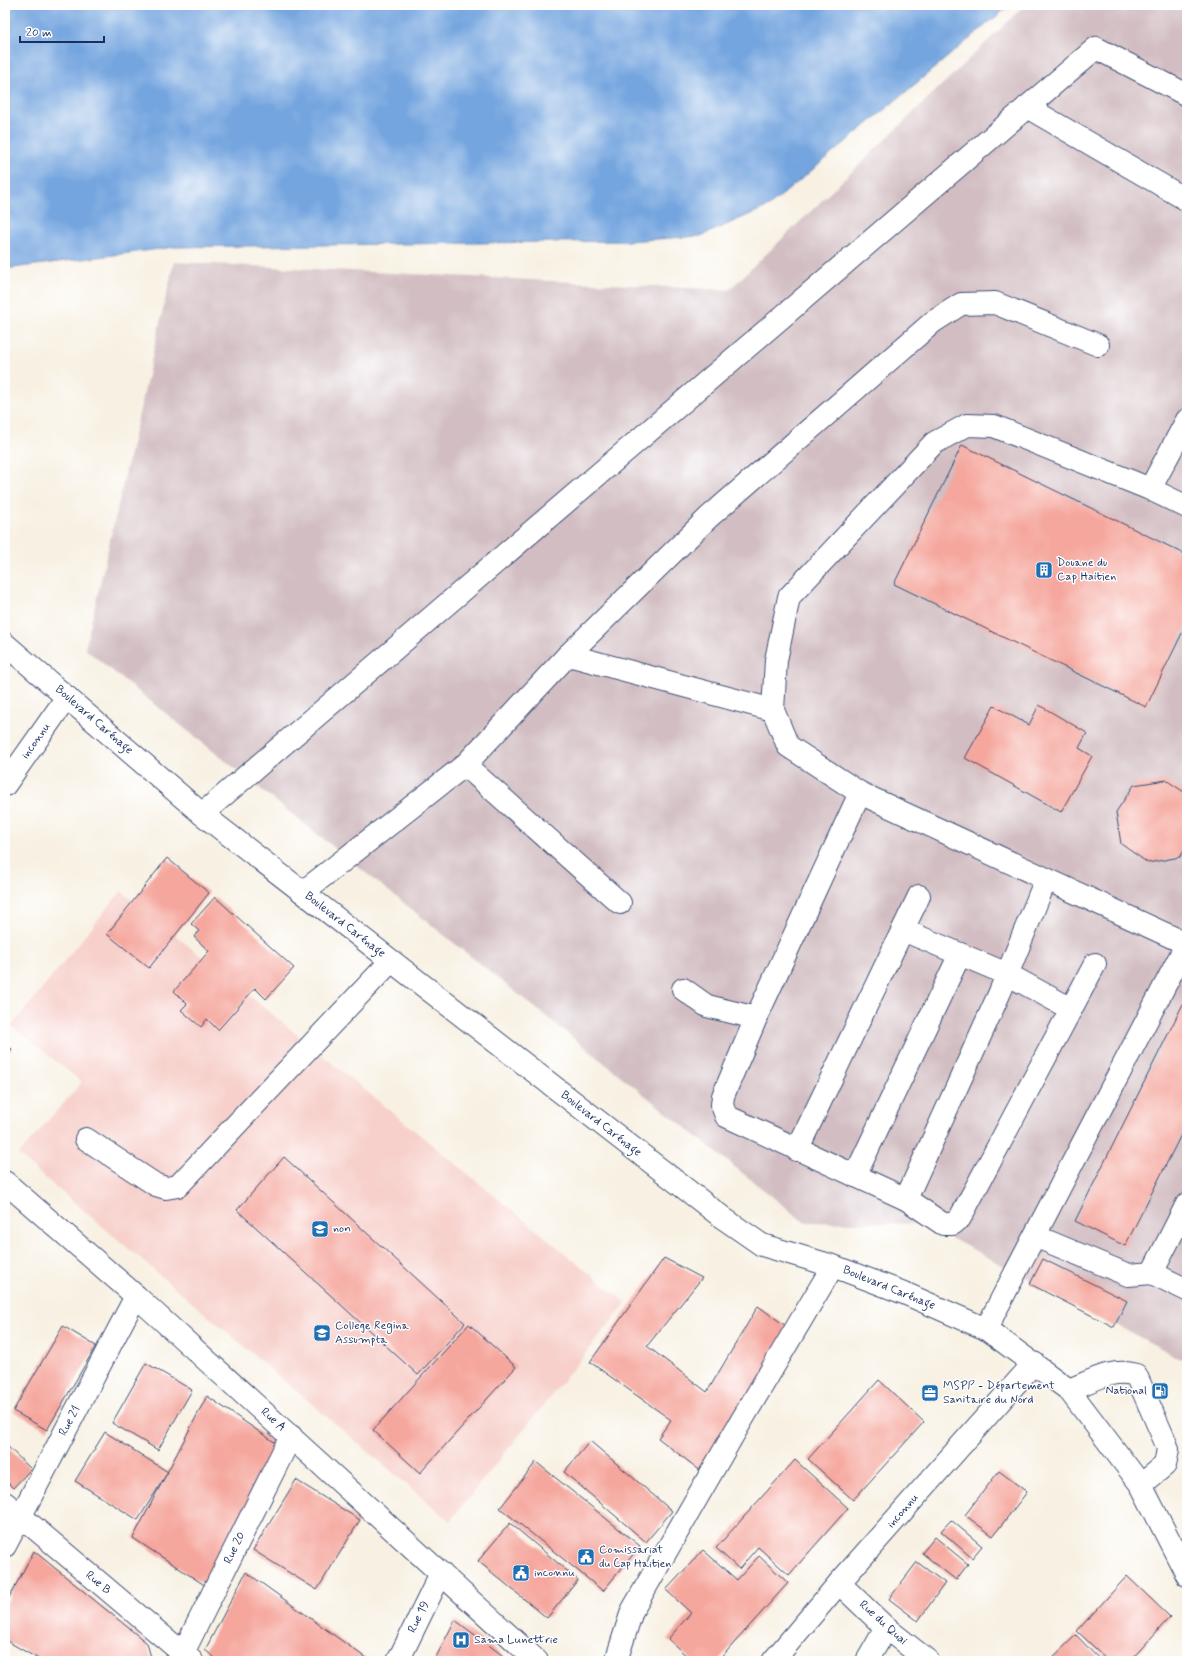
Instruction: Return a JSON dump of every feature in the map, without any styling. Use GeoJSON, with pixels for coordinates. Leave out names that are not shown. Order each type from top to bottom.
{"type":"FeatureCollection","features":[{"type":"Feature","properties":{"kind":"street"},"geometry":{"type":"LineString","coordinates":[[202,814],[1096,48],[1187,95]]}},
{"type":"Feature","properties":{"kind":"street"},"geometry":{"type":"LineString","coordinates":[[1027,107],[1187,200]]}},
{"type":"Feature","properties":{"kind":"street"},"geometry":{"type":"LineString","coordinates":[[303,892],[464,765],[568,655],[709,517],[933,322],[961,304],[995,303],[1098,345]]}},
{"type":"Feature","properties":{"kind":"street"},"geometry":{"type":"LineString","coordinates":[[1150,489],[1187,420]]}},
{"type":"Feature","properties":{"kind":"street"},"geometry":{"type":"LineString","coordinates":[[986,1330],[1187,943],[860,793],[788,746],[773,710],[776,660],[789,597],[934,443],[967,425],[994,426],[1150,489],[1187,507]]}},
{"type":"Feature","properties":{"kind":"street","name":"Boulevard Carénage"},"geometry":{"type":"LineString","coordinates":[[5,644],[202,814],[723,1218],[762,1245],[834,1266],[904,1293],[986,1330],[1034,1363],[1069,1390],[1141,1484],[1187,1575]]}},
{"type":"Feature","properties":{"kind":"street"},"geometry":{"type":"LineString","coordinates":[[568,655],[773,710]]}},
{"type":"Feature","properties":{"kind":"street","name":"inconnu"},"geometry":{"type":"LineString","coordinates":[[5,785],[67,697]]}},
{"type":"Feature","properties":{"kind":"street"},"geometry":{"type":"LineString","coordinates":[[464,765],[620,903]]}},
{"type":"Feature","properties":{"kind":"street"},"geometry":{"type":"LineString","coordinates":[[860,793],[756,1018],[723,1096],[724,1112],[726,1116],[906,1199],[944,1224],[953,1224],[960,1218],[1095,964]]}},
{"type":"Feature","properties":{"kind":"street"},"geometry":{"type":"LineString","coordinates":[[906,1199],[1000,992],[1046,879]]}},
{"type":"Feature","properties":{"kind":"street"},"geometry":{"type":"LineString","coordinates":[[797,1150],[919,896]]}},
{"type":"Feature","properties":{"kind":"street"},"geometry":{"type":"LineString","coordinates":[[903,930],[1007,974],[1071,1009]]}},
{"type":"Feature","properties":{"kind":"street"},"geometry":{"type":"LineString","coordinates":[[855,1176],[960,954]]}},
{"type":"Feature","properties":{"kind":"street"},"geometry":{"type":"LineString","coordinates":[[86,1139],[156,1185],[166,1188],[178,1186],[391,961]]}},
{"type":"Feature","properties":{"kind":"street"},"geometry":{"type":"LineString","coordinates":[[683,989],[707,1006],[756,1018]]}},
{"type":"Feature","properties":{"kind":"street","name":"Rue A"},"geometry":{"type":"LineString","coordinates":[[5,1182],[136,1296],[538,1661]]}},
{"type":"Feature","properties":{"kind":"street"},"geometry":{"type":"LineString","coordinates":[[1152,1273],[1187,1204]]}},
{"type":"Feature","properties":{"kind":"street"},"geometry":{"type":"LineString","coordinates":[[1035,1236],[1128,1275],[1152,1273],[1187,1290]]}},
{"type":"Feature","properties":{"kind":"street"},"geometry":{"type":"LineString","coordinates":[[616,1661],[632,1611],[733,1435],[834,1266]]}},
{"type":"Feature","properties":{"kind":"street","name":"Rue 21"},"geometry":{"type":"LineString","coordinates":[[5,1546],[12,1510],[136,1296]]}},
{"type":"Feature","properties":{"kind":"street","name":"inconnu"},"geometry":{"type":"LineString","coordinates":[[774,1661],[839,1583],[1034,1363]]}},
{"type":"Feature","properties":{"kind":"street"},"geometry":{"type":"LineString","coordinates":[[1069,1390],[1115,1372],[1126,1371],[1136,1375],[1168,1449],[1165,1465],[1141,1484]]}},
{"type":"Feature","properties":{"kind":"street","name":"Rue 20"},"geometry":{"type":"LineString","coordinates":[[185,1658],[291,1436]]}},
{"type":"Feature","properties":{"kind":"street","name":"Rue B"},"geometry":{"type":"LineString","coordinates":[[12,1510],[185,1658]]}},
{"type":"Feature","properties":{"kind":"street","name":"Rue 19"},"geometry":{"type":"LineString","coordinates":[[398,1661],[441,1573]]}},
{"type":"Feature","properties":{"kind":"street","name":"Rue du Quai"},"geometry":{"type":"LineString","coordinates":[[839,1583],[886,1628],[928,1661]]}},
{"type":"Feature","properties":{"kind":"street"},"geometry":{"type":"LineString","coordinates":[[867,1661],[886,1628]]}},
{"type":"Feature","properties":{"kind":"shaded area"},"geometry":{"type":"Polygon","coordinates":[[[1025,5],[1187,5],[1187,1362],[924,1224],[804,1222],[85,649],[174,262],[729,290],[1025,5]]]}},
{"type":"Feature","properties":{"kind":"shaded area","name":"non"},"geometry":{"type":"Polygon","coordinates":[[[121,891],[626,1303],[450,1521],[18,1155],[82,1082],[12,1026],[121,891]]]}},
{"type":"Feature","properties":{"kind":"water"},"geometry":{"type":"Polygon","coordinates":[[[5,5],[1010,5],[769,206],[701,236],[628,241],[175,247],[5,269],[5,5]]]}},
{"type":"Feature","properties":{"kind":"building","name":"Douane du Cap Haitien"},"geometry":{"type":"Polygon","coordinates":[[[962,445],[1187,555],[1187,623],[1146,707],[894,584],[962,445]]]}},
{"type":"Feature","properties":{"kind":"building"},"geometry":{"type":"Polygon","coordinates":[[[1039,705],[1087,733],[1079,748],[1092,756],[1061,812],[965,758],[994,706],[1029,725],[1039,705]]]}},
{"type":"Feature","properties":{"kind":"building"},"geometry":{"type":"Polygon","coordinates":[[[1166,780],[1187,794],[1187,846],[1180,857],[1148,863],[1121,844],[1116,812],[1134,785],[1166,780]]]}},
{"type":"Feature","properties":{"kind":"building"},"geometry":{"type":"Polygon","coordinates":[[[167,858],[209,893],[149,968],[107,934],[167,858]]]}},
{"type":"Feature","properties":{"kind":"building"},"geometry":{"type":"Polygon","coordinates":[[[215,897],[294,968],[266,999],[255,988],[218,1030],[207,1019],[201,1027],[181,1010],[187,1004],[174,991],[209,951],[194,937],[199,931],[191,924],[215,897]]]}},
{"type":"Feature","properties":{"kind":"building"},"geometry":{"type":"Polygon","coordinates":[[[1187,996],[1187,1123],[1125,1246],[1075,1221],[1187,996]]]}},
{"type":"Feature","properties":{"kind":"building"},"geometry":{"type":"Polygon","coordinates":[[[5,1044],[12,1049],[5,1057],[5,1044]]]}},
{"type":"Feature","properties":{"kind":"building"},"geometry":{"type":"Polygon","coordinates":[[[284,1157],[465,1323],[418,1375],[237,1210],[284,1157]]]}},
{"type":"Feature","properties":{"kind":"building"},"geometry":{"type":"Polygon","coordinates":[[[664,1258],[702,1278],[647,1346],[707,1392],[758,1306],[793,1331],[706,1475],[658,1438],[671,1420],[590,1362],[664,1258]]]}},
{"type":"Feature","properties":{"kind":"building"},"geometry":{"type":"Polygon","coordinates":[[[1043,1259],[1127,1301],[1114,1327],[1030,1284],[1043,1259]]]}},
{"type":"Feature","properties":{"kind":"building"},"geometry":{"type":"Polygon","coordinates":[[[469,1324],[516,1367],[420,1473],[373,1430],[469,1324]]]}},
{"type":"Feature","properties":{"kind":"building"},"geometry":{"type":"Polygon","coordinates":[[[63,1326],[96,1346],[47,1430],[13,1411],[63,1326]]]}},
{"type":"Feature","properties":{"kind":"building"},"geometry":{"type":"Polygon","coordinates":[[[146,1363],[192,1390],[158,1450],[112,1423],[146,1363]]]}},
{"type":"Feature","properties":{"kind":"building"},"geometry":{"type":"Polygon","coordinates":[[[879,1380],[924,1422],[853,1500],[808,1459],[879,1380]]]}},
{"type":"Feature","properties":{"kind":"building"},"geometry":{"type":"Polygon","coordinates":[[[207,1396],[283,1448],[209,1588],[133,1538],[207,1396]]]}},
{"type":"Feature","properties":{"kind":"building"},"geometry":{"type":"Polygon","coordinates":[[[105,1432],[168,1472],[138,1520],[75,1481],[105,1432]]]}},
{"type":"Feature","properties":{"kind":"building"},"geometry":{"type":"Polygon","coordinates":[[[590,1441],[672,1511],[646,1542],[564,1472],[590,1441]]]}},
{"type":"Feature","properties":{"kind":"building"},"geometry":{"type":"Polygon","coordinates":[[[5,1444],[31,1469],[13,1488],[5,1480],[5,1444]]]}},
{"type":"Feature","properties":{"kind":"building"},"geometry":{"type":"Polygon","coordinates":[[[795,1460],[848,1508],[789,1575],[758,1547],[739,1569],[716,1548],[795,1460]]]}},
{"type":"Feature","properties":{"kind":"building"},"geometry":{"type":"Polygon","coordinates":[[[536,1462],[640,1546],[603,1591],[500,1508],[536,1462]]]}},
{"type":"Feature","properties":{"kind":"building"},"geometry":{"type":"Polygon","coordinates":[[[999,1471],[1027,1492],[993,1536],[965,1515],[999,1471]]]}},
{"type":"Feature","properties":{"kind":"building"},"geometry":{"type":"Polygon","coordinates":[[[296,1480],[360,1520],[317,1590],[253,1550],[296,1480]]]}},
{"type":"Feature","properties":{"kind":"building"},"geometry":{"type":"Polygon","coordinates":[[[951,1520],[982,1546],[972,1558],[941,1531],[951,1520]]]}},
{"type":"Feature","properties":{"kind":"building"},"geometry":{"type":"Polygon","coordinates":[[[510,1523],[578,1580],[547,1618],[478,1561],[510,1523]]]}},
{"type":"Feature","properties":{"kind":"building"},"geometry":{"type":"Polygon","coordinates":[[[935,1537],[968,1564],[956,1580],[922,1553],[935,1537]]]}},
{"type":"Feature","properties":{"kind":"building"},"geometry":{"type":"Polygon","coordinates":[[[703,1550],[737,1580],[759,1556],[788,1583],[718,1661],[692,1661],[668,1639],[691,1613],[666,1590],[703,1550]]]}},
{"type":"Feature","properties":{"kind":"building"},"geometry":{"type":"Polygon","coordinates":[[[34,1551],[147,1643],[152,1661],[42,1661],[5,1640],[5,1605],[34,1551]]]}},
{"type":"Feature","properties":{"kind":"building"},"geometry":{"type":"Polygon","coordinates":[[[917,1562],[945,1583],[918,1621],[889,1599],[917,1562]]]}},
{"type":"Feature","properties":{"kind":"building"},"geometry":{"type":"Polygon","coordinates":[[[246,1572],[370,1661],[219,1661],[205,1650],[246,1572]]]}},
{"type":"Feature","properties":{"kind":"building"},"geometry":{"type":"Polygon","coordinates":[[[1127,1576],[1170,1617],[1130,1661],[1109,1661],[1077,1631],[1127,1576]]]}},
{"type":"Feature","properties":{"kind":"building"},"geometry":{"type":"Polygon","coordinates":[[[455,1620],[510,1661],[434,1661],[455,1620]]]}},
{"type":"Feature","properties":{"kind":"building"},"geometry":{"type":"Polygon","coordinates":[[[1076,1635],[1101,1661],[1049,1661],[1076,1635]]]}},
{"type":"Feature","properties":{"kind":"place","name":"Douane du Cap Haitien"},"geometry":{"type":"Point","coordinates":[1044,570]}},
{"type":"Feature","properties":{"kind":"place","name":"non"},"geometry":{"type":"Point","coordinates":[320,1229]}},
{"type":"Feature","properties":{"kind":"place","name":"College Regina Assumpta"},"geometry":{"type":"Point","coordinates":[322,1333]}},
{"type":"Feature","properties":{"kind":"place","name":"National"},"geometry":{"type":"Point","coordinates":[1160,1391]}},
{"type":"Feature","properties":{"kind":"place","name":"MSPP - Département Sanitaire du Nord"},"geometry":{"type":"Point","coordinates":[930,1393]}},
{"type":"Feature","properties":{"kind":"place","name":"Comissariat du Cap Haitien"},"geometry":{"type":"Point","coordinates":[586,1557]}},
{"type":"Feature","properties":{"kind":"place","name":"inconnu"},"geometry":{"type":"Point","coordinates":[521,1573]}},
{"type":"Feature","properties":{"kind":"place","name":"Sama Lunettrie"},"geometry":{"type":"Point","coordinates":[461,1640]}}]}
